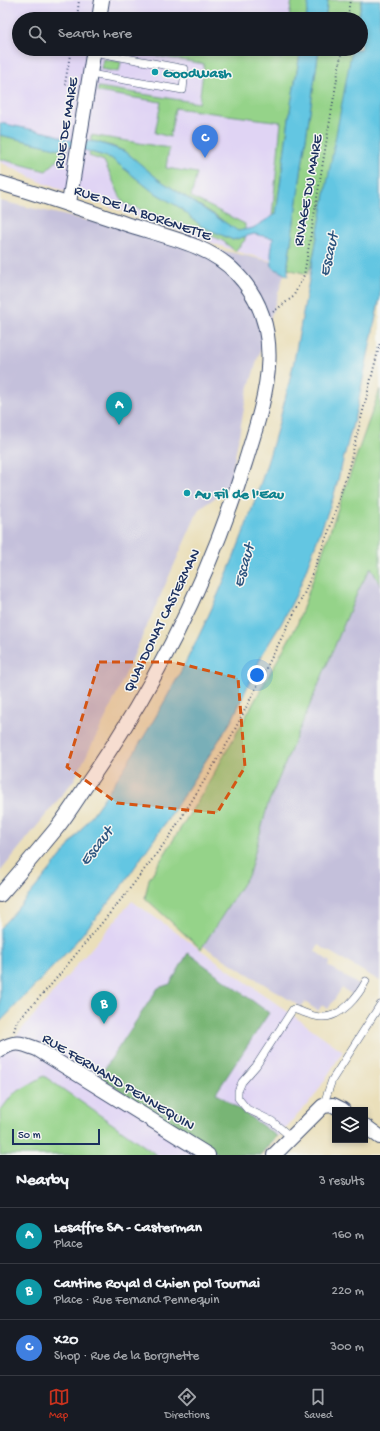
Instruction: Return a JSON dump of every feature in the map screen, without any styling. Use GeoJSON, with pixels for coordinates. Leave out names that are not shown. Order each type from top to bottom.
{"type":"FeatureCollection","features":[{"type":"Feature","properties":{"kind":"street"},"geometry":{"type":"LineString","coordinates":[[100,12],[102,0]]}},
{"type":"Feature","properties":{"kind":"street","name":"RUE DE MAIRE"},"geometry":{"type":"LineString","coordinates":[[69,203],[93,56]]}},
{"type":"Feature","properties":{"kind":"street","name":"RUE DE LA BORGNETTE"},"geometry":{"type":"LineString","coordinates":[[0,183],[69,203],[211,253],[236,272],[253,295],[264,318],[269,347],[269,370],[259,418]]}},
{"type":"Feature","properties":{"kind":"street","name":"QUAI DONAT CASTERMAN"},"geometry":{"type":"LineString","coordinates":[[0,895],[57,828],[107,756],[152,682],[193,599],[229,514],[259,418]]}},
{"type":"Feature","properties":{"kind":"street","name":"RUE FERNAND PENNEQUIN"},"geometry":{"type":"LineString","coordinates":[[5,1047],[20,1043],[37,1049],[208,1155]]}},
{"type":"Feature","properties":{"kind":"street"},"geometry":{"type":"LineString","coordinates":[[274,1155],[323,1106],[333,1105],[337,1107]]}},
{"type":"Feature","properties":{"kind":"street"},"geometry":{"type":"LineString","coordinates":[[368,1128],[380,1137]]}},
{"type":"Feature","properties":{"kind":"lane"},"geometry":{"type":"LineString","coordinates":[[90,74],[183,90],[185,69],[123,56]]}},
{"type":"Feature","properties":{"kind":"lane"},"geometry":{"type":"LineString","coordinates":[[292,1138],[272,1121],[247,1109],[238,1098],[238,1091],[242,1082],[256,1066],[295,1006],[321,1018],[330,1017],[344,1008],[359,995],[366,981]]}},
{"type":"Feature","properties":{"kind":"lane"},"geometry":{"type":"LineString","coordinates":[[323,1106],[332,1080],[380,1005]]}},
{"type":"Feature","properties":{"kind":"path"},"geometry":{"type":"LineString","coordinates":[[77,12],[79,0]]}},
{"type":"Feature","properties":{"kind":"path"},"geometry":{"type":"LineString","coordinates":[[348,12],[350,0]]}},
{"type":"Feature","properties":{"kind":"path"},"geometry":{"type":"LineString","coordinates":[[70,56],[65,84],[88,89]]}},
{"type":"Feature","properties":{"kind":"path","name":"RIVAGE DU MAIRE"},"geometry":{"type":"LineString","coordinates":[[264,318],[293,297],[304,275],[341,56]]}},
{"type":"Feature","properties":{"kind":"path"},"geometry":{"type":"LineString","coordinates":[[5,1047],[17,1021],[91,938],[170,836],[233,732],[304,594],[329,531],[349,467],[380,343]]}},
{"type":"Feature","properties":{"kind":"highlighted area"},"geometry":{"type":"Polygon","coordinates":[[[99,662],[173,662],[238,678],[245,767],[217,813],[117,803],[67,767],[99,662]]]}},
{"type":"Feature","properties":{"kind":"shaded area"},"geometry":{"type":"Polygon","coordinates":[[[0,0],[314,0],[313,12],[12,12],[12,56],[307,56],[276,262],[235,251],[45,184],[0,162],[0,0]]]}},
{"type":"Feature","properties":{"kind":"shaded area"},"geometry":{"type":"Polygon","coordinates":[[[0,201],[287,265],[247,393],[229,488],[199,509],[109,711],[74,780],[0,872],[0,201]]]}},
{"type":"Feature","properties":{"kind":"shaded area"},"geometry":{"type":"Polygon","coordinates":[[[371,567],[380,585],[380,981],[318,945],[315,951],[330,962],[328,966],[359,985],[353,995],[342,988],[328,1009],[322,1005],[318,1011],[305,1002],[301,1007],[203,946],[249,874],[268,804],[358,591],[371,567]]]}},
{"type":"Feature","properties":{"kind":"shaded area"},"geometry":{"type":"Polygon","coordinates":[[[132,901],[343,1051],[314,1097],[261,1155],[0,1155],[0,1052],[10,1043],[132,901]]]}},
{"type":"Feature","properties":{"kind":"green space"},"geometry":{"type":"Polygon","coordinates":[[[292,0],[309,0],[307,12],[290,12],[292,0]]]}},
{"type":"Feature","properties":{"kind":"green space"},"geometry":{"type":"Polygon","coordinates":[[[328,0],[362,0],[359,12],[326,12],[328,0]]]}},
{"type":"Feature","properties":{"kind":"green space"},"geometry":{"type":"Polygon","coordinates":[[[159,56],[262,56],[281,59],[282,56],[300,56],[291,104],[276,215],[272,217],[281,122],[175,108],[170,137],[155,133],[161,102],[98,92],[98,87],[199,103],[204,64],[159,56]]]}},
{"type":"Feature","properties":{"kind":"green space"},"geometry":{"type":"Polygon","coordinates":[[[318,56],[352,56],[312,263],[307,274],[288,269],[318,56]]]}},
{"type":"Feature","properties":{"kind":"green space"},"geometry":{"type":"Polygon","coordinates":[[[103,59],[121,62],[119,72],[101,69],[103,59]]]}},
{"type":"Feature","properties":{"kind":"green space"},"geometry":{"type":"Polygon","coordinates":[[[0,135],[60,149],[67,145],[67,151],[46,171],[0,159],[0,135]]]}},
{"type":"Feature","properties":{"kind":"green space"},"geometry":{"type":"Polygon","coordinates":[[[91,135],[169,148],[166,168],[197,173],[191,197],[245,224],[245,230],[234,230],[218,217],[158,179],[126,152],[112,146],[91,141],[91,135]]]}},
{"type":"Feature","properties":{"kind":"green space"},"geometry":{"type":"Polygon","coordinates":[[[90,152],[111,158],[152,191],[179,207],[201,226],[233,240],[245,236],[245,240],[235,251],[223,241],[210,235],[123,203],[104,161],[89,156],[90,152]]]}},
{"type":"Feature","properties":{"kind":"green space"},"geometry":{"type":"Polygon","coordinates":[[[380,389],[380,585],[371,567],[358,591],[268,804],[249,874],[201,949],[145,898],[149,879],[207,786],[297,625],[380,389]]]}},
{"type":"Feature","properties":{"kind":"green space"},"geometry":{"type":"Polygon","coordinates":[[[188,953],[269,1013],[216,1093],[277,1136],[260,1155],[220,1155],[99,1077],[158,988],[170,984],[188,953]]]}},
{"type":"Feature","properties":{"kind":"green space"},"geometry":{"type":"Polygon","coordinates":[[[44,1076],[157,1155],[0,1155],[0,1111],[13,1094],[44,1076]]]}},
{"type":"Feature","properties":{"kind":"water"},"geometry":{"type":"Polygon","coordinates":[[[309,0],[328,0],[326,12],[307,12],[309,0]]]}},
{"type":"Feature","properties":{"kind":"water","name":"Escaut"},"geometry":{"type":"Polygon","coordinates":[[[362,0],[380,0],[380,297],[357,408],[333,498],[298,591],[281,624],[263,653],[232,720],[168,819],[119,890],[69,950],[0,1022],[0,928],[53,867],[101,802],[145,735],[184,664],[219,592],[249,517],[274,440],[294,361],[351,56],[368,56],[368,12],[359,12],[362,0]]]}},
{"type":"Feature","properties":{"kind":"water"},"geometry":{"type":"Polygon","coordinates":[[[300,56],[318,56],[288,263],[288,276],[272,267],[271,254],[273,238],[254,234],[233,240],[201,226],[179,207],[152,191],[111,158],[67,145],[60,149],[0,135],[0,123],[54,134],[68,140],[97,142],[126,152],[158,179],[238,231],[253,228],[276,214],[291,104],[300,56]]]}},
{"type":"Feature","properties":{"kind":"place","name":"GoodWash"},"geometry":{"type":"Point","coordinates":[155,72]}},
{"type":"Feature","properties":{"kind":"place","name":"X2O"},"geometry":{"type":"Point","coordinates":[205,158]}},
{"type":"Feature","properties":{"kind":"place","name":"Lesaffre SA - Casterman"},"geometry":{"type":"Point","coordinates":[119,425]}},
{"type":"Feature","properties":{"kind":"place","name":"Au Fil de l'Eau"},"geometry":{"type":"Point","coordinates":[187,493]}},
{"type":"Feature","properties":{"kind":"place","name":"Cantine Royal cl Chien pol Tournai"},"geometry":{"type":"Point","coordinates":[104,1024]}}]}
